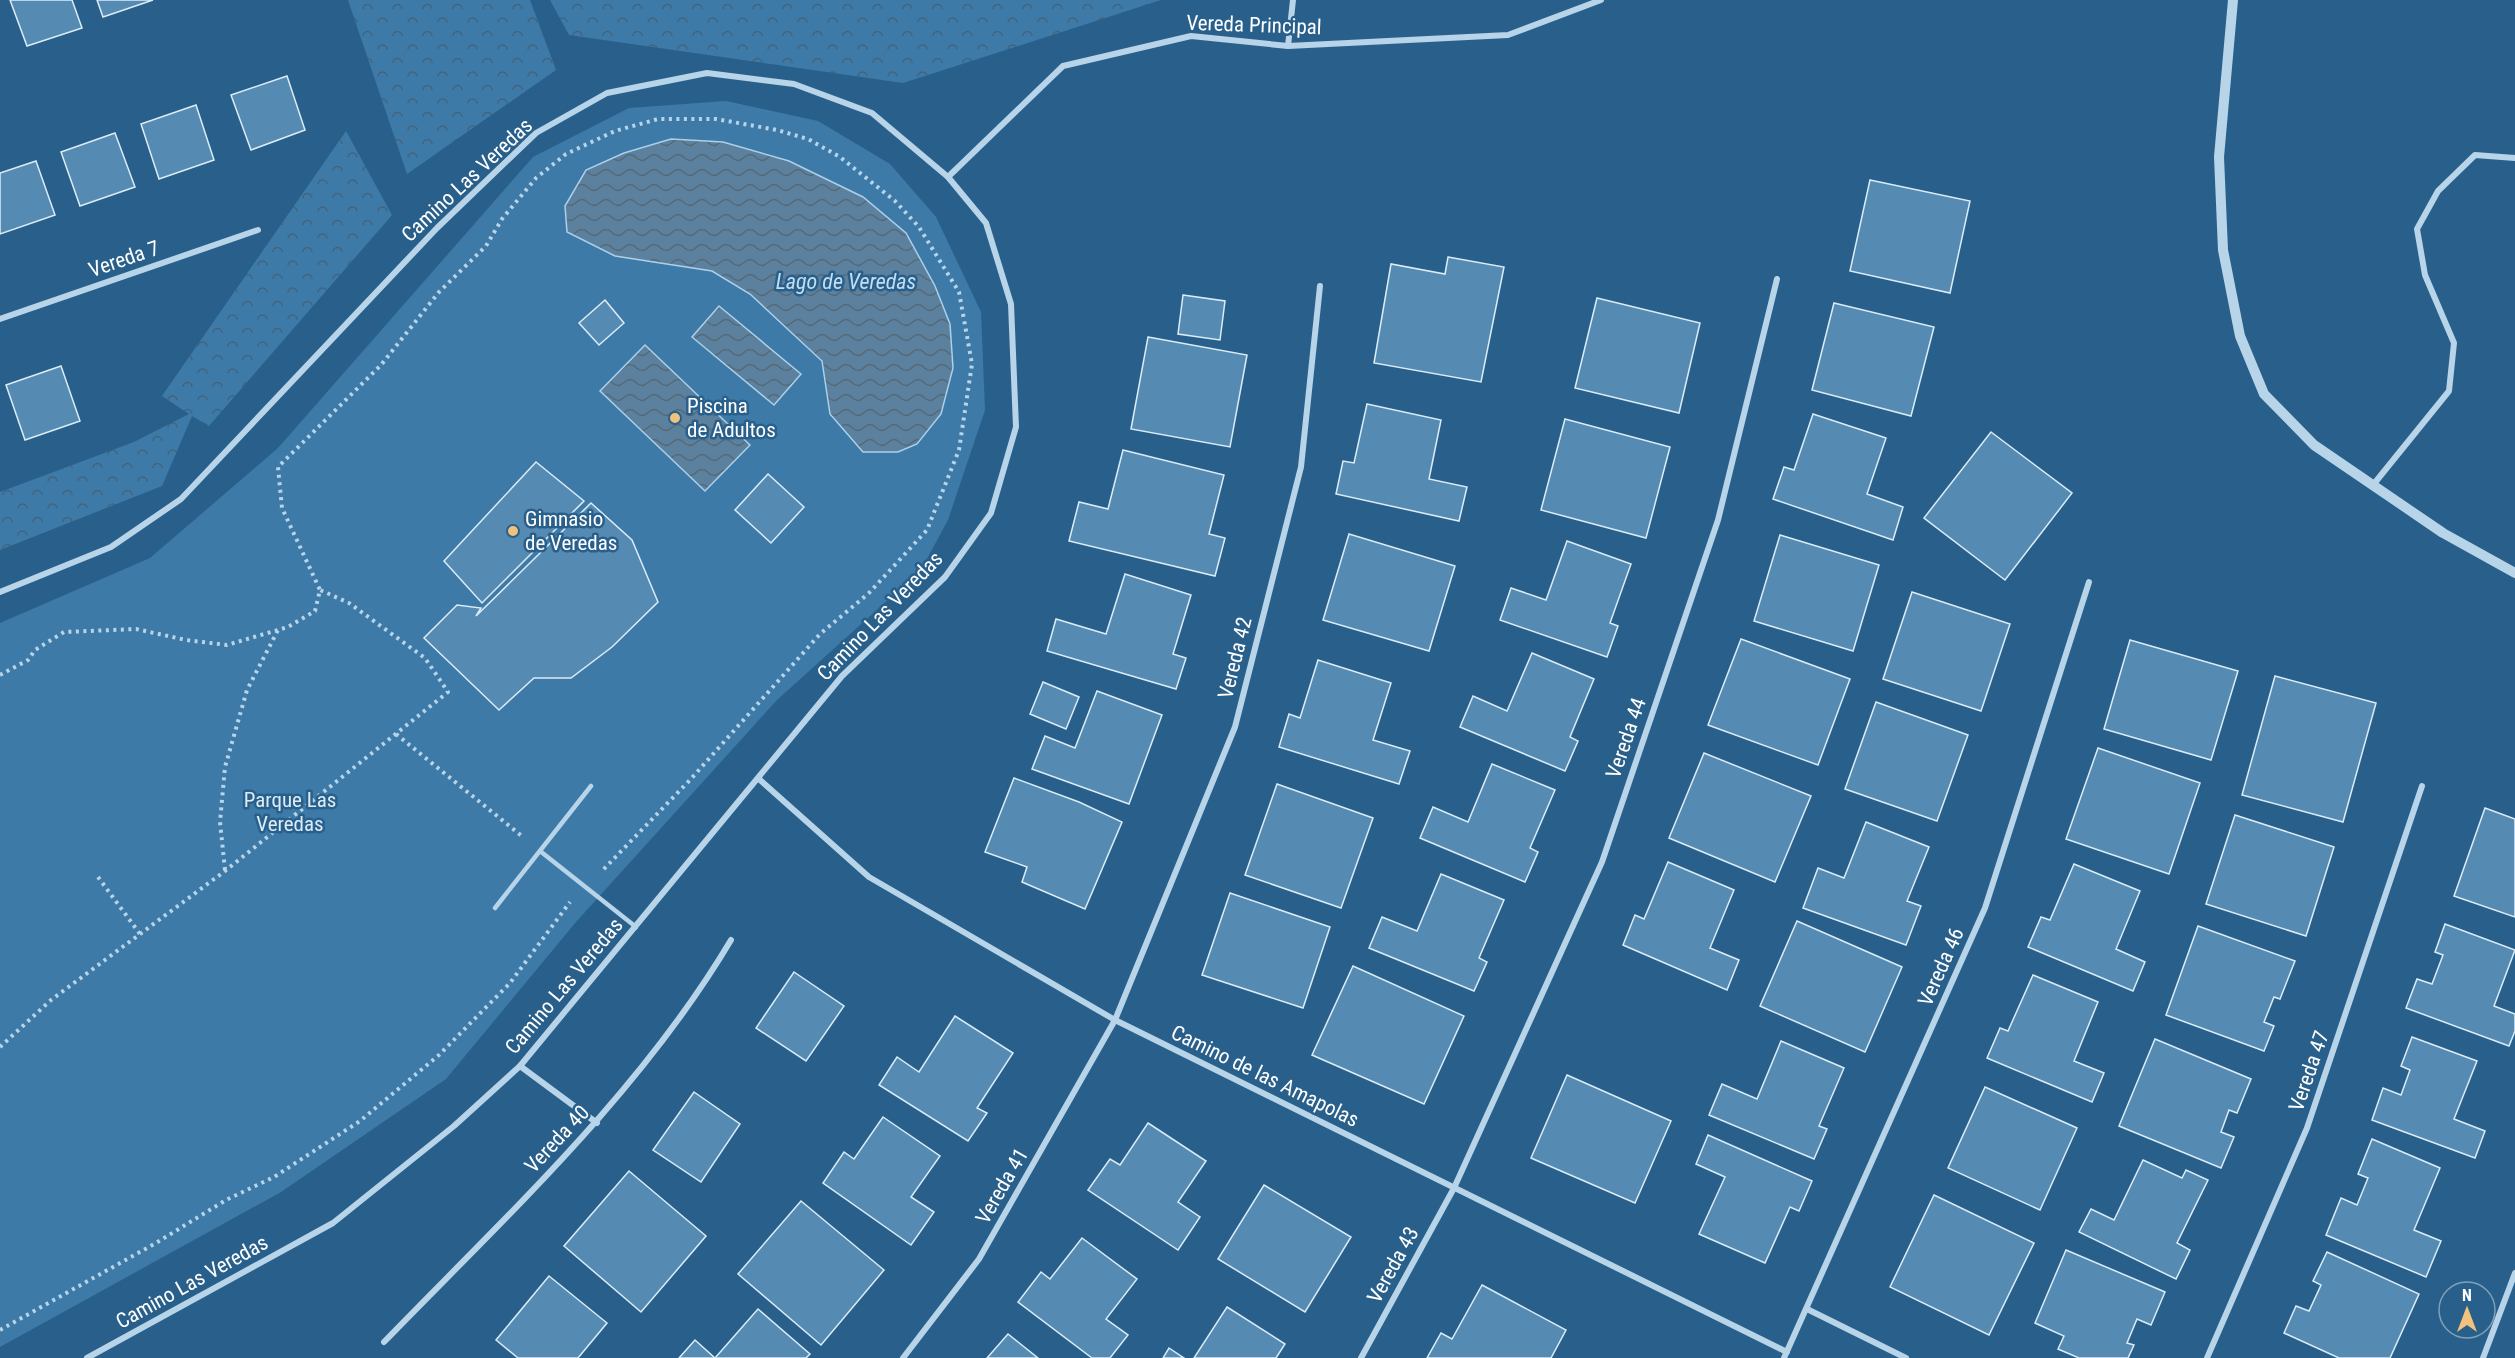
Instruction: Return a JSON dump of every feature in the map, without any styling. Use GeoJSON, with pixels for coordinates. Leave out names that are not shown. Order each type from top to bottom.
{"type":"FeatureCollection","features":[{"type":"Feature","properties":{"kind":"street"},"geometry":{"type":"LineString","coordinates":[[1288,46],[1293,0]]}},
{"type":"Feature","properties":{"kind":"street","name":"Vereda Principal"},"geometry":{"type":"LineString","coordinates":[[948,177],[1062,66],[1191,36],[1288,46],[1508,35],[1601,0]]}},
{"type":"Feature","properties":{"kind":"street"},"geometry":{"type":"LineString","coordinates":[[2233,0],[2219,157],[2223,250],[2240,336],[2264,394],[2314,445],[2443,533],[2515,573]]}},
{"type":"Feature","properties":{"kind":"street","name":"Camino Las Veredas"},"geometry":{"type":"LineString","coordinates":[[0,592],[111,547],[181,500],[437,228],[536,133],[607,93],[706,73],[794,84],[872,113],[948,177],[986,223],[1011,304],[1016,427],[991,513],[945,577],[842,676],[520,1066],[454,1126],[333,1223],[87,1358]]}},
{"type":"Feature","properties":{"kind":"street"},"geometry":{"type":"LineString","coordinates":[[2373,485],[2450,391],[2454,343],[2425,275],[2417,229],[2438,191],[2475,155],[2515,158]]}},
{"type":"Feature","properties":{"kind":"street","name":"Vereda 7"},"geometry":{"type":"LineString","coordinates":[[0,319],[258,230]]}},
{"type":"Feature","properties":{"kind":"street","name":"Vereda 44"},"geometry":{"type":"LineString","coordinates":[[1454,1188],[1602,862],[1718,519],[1777,279]]}},
{"type":"Feature","properties":{"kind":"street","name":"Vereda 42"},"geometry":{"type":"LineString","coordinates":[[1115,1020],[1235,727],[1301,466],[1320,286]]}},
{"type":"Feature","properties":{"kind":"street","name":"Vereda 46"},"geometry":{"type":"LineString","coordinates":[[1786,1355],[1986,908],[2089,582]]}},
{"type":"Feature","properties":{"kind":"street","name":"Camino de las Amapolas"},"geometry":{"type":"LineString","coordinates":[[759,779],[869,877],[1115,1020],[1786,1355]]}},
{"type":"Feature","properties":{"kind":"street","name":"Vereda 47"},"geometry":{"type":"LineString","coordinates":[[2207,1358],[2307,1128],[2422,786]]}},
{"type":"Feature","properties":{"kind":"street","name":"Vereda 40"},"geometry":{"type":"LineString","coordinates":[[384,1342],[597,1122],[708,980],[731,940]]}},
{"type":"Feature","properties":{"kind":"street","name":"Vereda 41"},"geometry":{"type":"LineString","coordinates":[[903,1358],[979,1259],[1115,1020]]}},
{"type":"Feature","properties":{"kind":"street"},"geometry":{"type":"LineString","coordinates":[[520,1066],[597,1122]]}},
{"type":"Feature","properties":{"kind":"street","name":"Vereda 43"},"geometry":{"type":"LineString","coordinates":[[1361,1358],[1454,1188]]}},
{"type":"Feature","properties":{"kind":"street"},"geometry":{"type":"LineString","coordinates":[[2483,1358],[2515,1274]]}},
{"type":"Feature","properties":{"kind":"street"},"geometry":{"type":"LineString","coordinates":[[1807,1309],[1906,1358]]}},
{"type":"Feature","properties":{"kind":"lane"},"geometry":{"type":"LineString","coordinates":[[495,908],[591,786]]}},
{"type":"Feature","properties":{"kind":"lane"},"geometry":{"type":"LineString","coordinates":[[540,851],[636,927]]}},
{"type":"Feature","properties":{"kind":"path"},"geometry":{"type":"LineString","coordinates":[[0,675],[28,660],[35,650],[64,633],[136,629],[186,640],[226,645],[278,630],[315,611],[320,590],[282,508],[278,467],[381,364],[439,292],[486,246],[502,219],[536,178],[566,154],[615,131],[658,119],[716,118],[777,130],[808,139],[840,157],[895,201],[919,227],[960,292],[972,364],[959,450],[927,530],[869,593],[820,634],[690,780],[563,909],[540,945],[502,991],[439,1055],[360,1121],[274,1177],[226,1200],[156,1243],[0,1330]]}},
{"type":"Feature","properties":{"kind":"path"},"geometry":{"type":"LineString","coordinates":[[0,1047],[51,1000],[225,871],[448,692],[425,658],[349,603],[320,590]]}},
{"type":"Feature","properties":{"kind":"path"},"geometry":{"type":"LineString","coordinates":[[225,871],[220,822],[225,767],[247,690],[278,630]]}},
{"type":"Feature","properties":{"kind":"path"},"geometry":{"type":"LineString","coordinates":[[396,734],[540,851]]}},
{"type":"Feature","properties":{"kind":"path"},"geometry":{"type":"LineString","coordinates":[[98,877],[140,934]]}},
{"type":"Feature","properties":{"kind":"green space"},"geometry":{"type":"Polygon","coordinates":[[[348,0],[530,0],[556,70],[407,174],[348,0]]]}},
{"type":"Feature","properties":{"kind":"green space"},"geometry":{"type":"Polygon","coordinates":[[[550,0],[1161,0],[903,83],[569,35],[550,0]]]}},
{"type":"Feature","properties":{"kind":"green space","name":"Parque Las Veredas"},"geometry":{"type":"Polygon","coordinates":[[[726,101],[818,121],[890,164],[936,217],[981,312],[985,410],[948,520],[921,570],[777,700],[576,922],[446,1079],[281,1192],[0,1347],[0,623],[150,558],[278,448],[533,157],[629,108],[726,101]]]}},
{"type":"Feature","properties":{"kind":"green space"},"geometry":{"type":"Polygon","coordinates":[[[346,131],[392,215],[209,426],[192,416],[162,486],[0,550],[0,492],[134,442],[189,414],[162,396],[346,131]]]}},
{"type":"Feature","properties":{"kind":"water","name":"Lago de Veredas"},"geometry":{"type":"Polygon","coordinates":[[[671,139],[723,142],[789,161],[863,197],[906,233],[935,286],[950,324],[953,368],[941,414],[917,444],[898,452],[863,452],[830,414],[822,361],[750,294],[712,271],[615,256],[567,232],[565,206],[586,170],[624,153],[671,139]]]}},
{"type":"Feature","properties":{"kind":"water"},"geometry":{"type":"Polygon","coordinates":[[[719,306],[801,374],[774,405],[692,337],[719,306]]]}},
{"type":"Feature","properties":{"kind":"water","name":"Piscina de Adultos"},"geometry":{"type":"Polygon","coordinates":[[[645,345],[750,445],[705,491],[600,391],[645,345]]]}},
{"type":"Feature","properties":{"kind":"building"},"geometry":{"type":"Polygon","coordinates":[[[10,0],[72,0],[82,28],[27,46],[10,0]]]}},
{"type":"Feature","properties":{"kind":"building"},"geometry":{"type":"Polygon","coordinates":[[[97,0],[153,0],[103,17],[97,0]]]}},
{"type":"Feature","properties":{"kind":"building"},"geometry":{"type":"Polygon","coordinates":[[[287,76],[305,130],[251,150],[231,95],[287,76]]]}},
{"type":"Feature","properties":{"kind":"building"},"geometry":{"type":"Polygon","coordinates":[[[196,105],[214,160],[159,179],[141,124],[196,105]]]}},
{"type":"Feature","properties":{"kind":"building"},"geometry":{"type":"Polygon","coordinates":[[[115,133],[135,187],[80,206],[61,152],[115,133]]]}},
{"type":"Feature","properties":{"kind":"building"},"geometry":{"type":"Polygon","coordinates":[[[36,161],[55,215],[0,234],[0,173],[36,161]]]}},
{"type":"Feature","properties":{"kind":"building"},"geometry":{"type":"Polygon","coordinates":[[[1870,180],[1970,201],[1950,293],[1850,271],[1870,180]]]}},
{"type":"Feature","properties":{"kind":"building"},"geometry":{"type":"Polygon","coordinates":[[[1448,257],[1504,267],[1481,382],[1374,363],[1391,264],[1445,274],[1448,257]]]}},
{"type":"Feature","properties":{"kind":"building"},"geometry":{"type":"Polygon","coordinates":[[[1183,295],[1225,301],[1220,340],[1178,334],[1183,295]]]}},
{"type":"Feature","properties":{"kind":"building"},"geometry":{"type":"Polygon","coordinates":[[[1597,298],[1700,323],[1679,413],[1575,388],[1597,298]]]}},
{"type":"Feature","properties":{"kind":"building"},"geometry":{"type":"Polygon","coordinates":[[[605,300],[624,323],[599,345],[579,323],[605,300]]]}},
{"type":"Feature","properties":{"kind":"building"},"geometry":{"type":"Polygon","coordinates":[[[1834,303],[1934,327],[1911,416],[1812,390],[1834,303]]]}},
{"type":"Feature","properties":{"kind":"building"},"geometry":{"type":"Polygon","coordinates":[[[1148,337],[1247,355],[1230,447],[1131,429],[1148,337]]]}},
{"type":"Feature","properties":{"kind":"building"},"geometry":{"type":"Polygon","coordinates":[[[61,366],[80,421],[25,440],[6,385],[61,366]]]}},
{"type":"Feature","properties":{"kind":"building"},"geometry":{"type":"Polygon","coordinates":[[[1367,404],[1441,420],[1429,479],[1467,487],[1459,521],[1336,494],[1343,461],[1354,463],[1367,404]]]}},
{"type":"Feature","properties":{"kind":"building"},"geometry":{"type":"Polygon","coordinates":[[[1813,414],[1886,438],[1867,494],[1903,507],[1893,540],[1773,499],[1784,467],[1794,470],[1813,414]]]}},
{"type":"Feature","properties":{"kind":"building"},"geometry":{"type":"Polygon","coordinates":[[[1565,419],[1670,447],[1646,538],[1541,510],[1565,419]]]}},
{"type":"Feature","properties":{"kind":"building"},"geometry":{"type":"Polygon","coordinates":[[[1991,432],[2072,493],[2005,580],[1924,518],[1991,432]]]}},
{"type":"Feature","properties":{"kind":"building"},"geometry":{"type":"Polygon","coordinates":[[[1123,450],[1224,475],[1209,534],[1225,538],[1215,576],[1069,541],[1079,502],[1108,509],[1123,450]]]}},
{"type":"Feature","properties":{"kind":"building","name":"Gimnasio de Veredas"},"geometry":{"type":"Polygon","coordinates":[[[536,462],[584,501],[482,603],[444,561],[536,462]]]}},
{"type":"Feature","properties":{"kind":"building"},"geometry":{"type":"Polygon","coordinates":[[[768,474],[804,507],[771,543],[735,510],[768,474]]]}},
{"type":"Feature","properties":{"kind":"building"},"geometry":{"type":"Polygon","coordinates":[[[591,503],[632,540],[658,602],[612,647],[571,678],[534,678],[499,710],[424,638],[457,605],[481,608],[476,616],[591,503]]]}},
{"type":"Feature","properties":{"kind":"building"},"geometry":{"type":"Polygon","coordinates":[[[1349,534],[1455,566],[1429,651],[1323,620],[1349,534]]]}},
{"type":"Feature","properties":{"kind":"building"},"geometry":{"type":"Polygon","coordinates":[[[1780,535],[1879,565],[1853,651],[1754,621],[1780,535]]]}},
{"type":"Feature","properties":{"kind":"building"},"geometry":{"type":"Polygon","coordinates":[[[1567,541],[1631,564],[1610,623],[1618,626],[1607,657],[1500,620],[1511,588],[1546,600],[1567,541]]]}},
{"type":"Feature","properties":{"kind":"building"},"geometry":{"type":"Polygon","coordinates":[[[1125,574],[1191,595],[1173,654],[1186,658],[1176,689],[1047,651],[1056,619],[1106,634],[1125,574]]]}},
{"type":"Feature","properties":{"kind":"building"},"geometry":{"type":"Polygon","coordinates":[[[1912,592],[2010,624],[1981,711],[1883,679],[1912,592]]]}},
{"type":"Feature","properties":{"kind":"building"},"geometry":{"type":"Polygon","coordinates":[[[1741,639],[1850,679],[1818,765],[1708,725],[1741,639]]]}},
{"type":"Feature","properties":{"kind":"building"},"geometry":{"type":"Polygon","coordinates":[[[2130,640],[2238,671],[2211,760],[2104,729],[2130,640]]]}},
{"type":"Feature","properties":{"kind":"building"},"geometry":{"type":"Polygon","coordinates":[[[1532,653],[1594,679],[1570,737],[1578,741],[1565,771],[1460,727],[1473,696],[1507,711],[1532,653]]]}},
{"type":"Feature","properties":{"kind":"building"},"geometry":{"type":"Polygon","coordinates":[[[1318,660],[1391,683],[1373,740],[1410,751],[1399,784],[1279,747],[1289,714],[1300,718],[1318,660]]]}},
{"type":"Feature","properties":{"kind":"building"},"geometry":{"type":"Polygon","coordinates":[[[2275,676],[2376,703],[2343,822],[2242,795],[2275,676]]]}},
{"type":"Feature","properties":{"kind":"building"},"geometry":{"type":"Polygon","coordinates":[[[1043,682],[1079,697],[1066,729],[1030,714],[1043,682]]]}},
{"type":"Feature","properties":{"kind":"building"},"geometry":{"type":"Polygon","coordinates":[[[1097,691],[1162,715],[1129,804],[1032,769],[1045,736],[1075,748],[1097,691]]]}},
{"type":"Feature","properties":{"kind":"building"},"geometry":{"type":"Polygon","coordinates":[[[1876,702],[1968,735],[1937,821],[1845,789],[1876,702]]]}},
{"type":"Feature","properties":{"kind":"building"},"geometry":{"type":"Polygon","coordinates":[[[2098,748],[2200,783],[2169,874],[2066,839],[2098,748]]]}},
{"type":"Feature","properties":{"kind":"building"},"geometry":{"type":"Polygon","coordinates":[[[1704,753],[1811,796],[1775,882],[1669,838],[1704,753]]]}},
{"type":"Feature","properties":{"kind":"building"},"geometry":{"type":"Polygon","coordinates":[[[1492,764],[1555,790],[1530,848],[1538,852],[1525,882],[1420,838],[1433,807],[1468,822],[1492,764]]]}},
{"type":"Feature","properties":{"kind":"building"},"geometry":{"type":"Polygon","coordinates":[[[1014,778],[1079,802],[1122,822],[1085,909],[1022,882],[1027,867],[985,852],[1014,778]]]}},
{"type":"Feature","properties":{"kind":"building"},"geometry":{"type":"Polygon","coordinates":[[[1277,784],[1373,818],[1341,908],[1245,875],[1277,784]]]}},
{"type":"Feature","properties":{"kind":"building"},"geometry":{"type":"Polygon","coordinates":[[[2485,808],[2515,819],[2515,917],[2454,896],[2485,808]]]}},
{"type":"Feature","properties":{"kind":"building"},"geometry":{"type":"Polygon","coordinates":[[[2235,815],[2334,847],[2306,936],[2206,904],[2235,815]]]}},
{"type":"Feature","properties":{"kind":"building"},"geometry":{"type":"Polygon","coordinates":[[[1866,822],[1929,847],[1907,901],[1921,906],[1906,945],[1803,908],[1818,868],[1844,878],[1866,822]]]}},
{"type":"Feature","properties":{"kind":"building"},"geometry":{"type":"Polygon","coordinates":[[[1668,862],[1734,890],[1710,948],[1739,960],[1727,990],[1623,945],[1635,915],[1644,919],[1668,862]]]}},
{"type":"Feature","properties":{"kind":"building"},"geometry":{"type":"Polygon","coordinates":[[[2074,864],[2140,891],[2116,949],[2145,962],[2133,991],[2028,947],[2041,917],[2050,920],[2074,864]]]}},
{"type":"Feature","properties":{"kind":"building"},"geometry":{"type":"Polygon","coordinates":[[[1441,874],[1504,900],[1479,958],[1487,962],[1474,991],[1369,948],[1382,917],[1417,931],[1441,874]]]}},
{"type":"Feature","properties":{"kind":"building"},"geometry":{"type":"Polygon","coordinates":[[[1230,893],[1330,927],[1303,1008],[1202,975],[1230,893]]]}},
{"type":"Feature","properties":{"kind":"building"},"geometry":{"type":"Polygon","coordinates":[[[1797,921],[1902,967],[1865,1052],[1760,1006],[1797,921]]]}},
{"type":"Feature","properties":{"kind":"building"},"geometry":{"type":"Polygon","coordinates":[[[2445,924],[2515,950],[2494,1006],[2515,1014],[2515,1031],[2509,1046],[2406,1008],[2417,979],[2432,984],[2443,955],[2435,952],[2445,924]]]}},
{"type":"Feature","properties":{"kind":"building"},"geometry":{"type":"Polygon","coordinates":[[[2198,926],[2295,961],[2280,999],[2274,997],[2264,1022],[2274,1026],[2264,1051],[2166,1015],[2198,926]]]}},
{"type":"Feature","properties":{"kind":"building"},"geometry":{"type":"Polygon","coordinates":[[[1353,966],[1464,1016],[1424,1104],[1312,1055],[1353,966]]]}},
{"type":"Feature","properties":{"kind":"building"},"geometry":{"type":"Polygon","coordinates":[[[794,972],[844,1006],[806,1061],[756,1028],[794,972]]]}},
{"type":"Feature","properties":{"kind":"building"},"geometry":{"type":"Polygon","coordinates":[[[2033,975],[2098,1002],[2074,1061],[2104,1073],[2092,1102],[1987,1058],[2000,1028],[2008,1031],[2033,975]]]}},
{"type":"Feature","properties":{"kind":"building"},"geometry":{"type":"Polygon","coordinates":[[[955,1016],[1013,1053],[977,1108],[987,1113],[968,1141],[879,1085],[897,1057],[919,1072],[955,1016]]]}},
{"type":"Feature","properties":{"kind":"building"},"geometry":{"type":"Polygon","coordinates":[[[2412,1037],[2477,1061],[2454,1119],[2485,1131],[2475,1158],[2372,1120],[2383,1088],[2401,1095],[2410,1070],[2401,1066],[2412,1037]]]}},
{"type":"Feature","properties":{"kind":"building"},"geometry":{"type":"Polygon","coordinates":[[[2155,1039],[2251,1079],[2237,1113],[2229,1110],[2221,1132],[2234,1137],[2221,1168],[2119,1126],[2155,1039]]]}},
{"type":"Feature","properties":{"kind":"building"},"geometry":{"type":"Polygon","coordinates":[[[1781,1041],[1844,1068],[1819,1126],[1827,1129],[1814,1159],[1709,1115],[1722,1084],[1757,1099],[1781,1041]]]}},
{"type":"Feature","properties":{"kind":"building"},"geometry":{"type":"Polygon","coordinates":[[[1567,1075],[1671,1121],[1635,1203],[1531,1158],[1567,1075]]]}},
{"type":"Feature","properties":{"kind":"building"},"geometry":{"type":"Polygon","coordinates":[[[1985,1087],[2077,1128],[2040,1210],[1948,1168],[1985,1087]]]}},
{"type":"Feature","properties":{"kind":"building"},"geometry":{"type":"Polygon","coordinates":[[[694,1092],[740,1124],[701,1182],[653,1150],[694,1092]]]}},
{"type":"Feature","properties":{"kind":"building"},"geometry":{"type":"Polygon","coordinates":[[[883,1117],[940,1156],[911,1197],[934,1212],[911,1245],[823,1183],[844,1152],[854,1159],[883,1117]]]}},
{"type":"Feature","properties":{"kind":"building"},"geometry":{"type":"Polygon","coordinates":[[[1148,1123],[1206,1161],[1178,1202],[1200,1217],[1178,1250],[1088,1190],[1110,1159],[1120,1165],[1148,1123]]]}},
{"type":"Feature","properties":{"kind":"building"},"geometry":{"type":"Polygon","coordinates":[[[1708,1135],[1812,1181],[1799,1211],[1790,1207],[1765,1263],[1699,1234],[1725,1177],[1696,1164],[1708,1135]]]}},
{"type":"Feature","properties":{"kind":"building"},"geometry":{"type":"Polygon","coordinates":[[[2372,1139],[2440,1168],[2414,1230],[2441,1241],[2426,1277],[2326,1235],[2341,1198],[2357,1205],[2368,1178],[2358,1174],[2372,1139]]]}},
{"type":"Feature","properties":{"kind":"building"},"geometry":{"type":"Polygon","coordinates":[[[2143,1160],[2182,1178],[2186,1170],[2208,1180],[2177,1243],[2190,1250],[2176,1279],[2079,1232],[2091,1209],[2114,1220],[2143,1160]]]}},
{"type":"Feature","properties":{"kind":"building"},"geometry":{"type":"Polygon","coordinates":[[[629,1171],[706,1236],[641,1312],[564,1246],[629,1171]]]}},
{"type":"Feature","properties":{"kind":"building"},"geometry":{"type":"Polygon","coordinates":[[[1264,1185],[1351,1237],[1305,1312],[1218,1259],[1264,1185]]]}},
{"type":"Feature","properties":{"kind":"building"},"geometry":{"type":"Polygon","coordinates":[[[1934,1195],[2034,1243],[1989,1335],[1890,1287],[1934,1195]]]}},
{"type":"Feature","properties":{"kind":"building"},"geometry":{"type":"Polygon","coordinates":[[[801,1201],[884,1270],[821,1345],[738,1274],[801,1201]]]}},
{"type":"Feature","properties":{"kind":"building"},"geometry":{"type":"Polygon","coordinates":[[[1082,1238],[1137,1279],[1106,1319],[1128,1335],[1110,1358],[1092,1358],[1018,1302],[1041,1272],[1050,1279],[1082,1238]]]}},
{"type":"Feature","properties":{"kind":"building"},"geometry":{"type":"Polygon","coordinates":[[[2066,1250],[2165,1292],[2151,1325],[2137,1319],[2127,1343],[2134,1345],[2128,1358],[2079,1358],[2058,1349],[2064,1336],[2035,1323],[2066,1250]]]}},
{"type":"Feature","properties":{"kind":"building"},"geometry":{"type":"Polygon","coordinates":[[[2327,1252],[2419,1294],[2390,1358],[2339,1358],[2284,1333],[2296,1306],[2309,1311],[2321,1285],[2313,1281],[2327,1252]]]}},
{"type":"Feature","properties":{"kind":"building"},"geometry":{"type":"Polygon","coordinates":[[[549,1276],[607,1323],[578,1358],[518,1358],[496,1340],[549,1276]]]}},
{"type":"Feature","properties":{"kind":"building"},"geometry":{"type":"Polygon","coordinates":[[[1482,1285],[1566,1330],[1551,1358],[1427,1358],[1441,1333],[1452,1339],[1482,1285]]]}},
{"type":"Feature","properties":{"kind":"building"},"geometry":{"type":"Polygon","coordinates":[[[1227,1307],[1285,1344],[1276,1358],[1194,1358],[1227,1307]]]}},
{"type":"Feature","properties":{"kind":"building"},"geometry":{"type":"Polygon","coordinates":[[[758,1309],[810,1354],[806,1358],[715,1358],[758,1309]]]}},
{"type":"Feature","properties":{"kind":"building"},"geometry":{"type":"Polygon","coordinates":[[[1008,1334],[1038,1358],[987,1358],[1008,1334]]]}},
{"type":"Feature","properties":{"kind":"building"},"geometry":{"type":"Polygon","coordinates":[[[695,1340],[715,1358],[679,1358],[695,1340]]]}},
{"type":"Feature","properties":{"kind":"building"},"geometry":{"type":"Polygon","coordinates":[[[1169,1348],[1184,1358],[1163,1358],[1169,1348]]]}},
{"type":"Feature","properties":{"kind":"place","name":"Piscina de Adultos"},"geometry":{"type":"Point","coordinates":[675,418]}},
{"type":"Feature","properties":{"kind":"place","name":"Gimnasio de Veredas"},"geometry":{"type":"Point","coordinates":[513,531]}}]}
